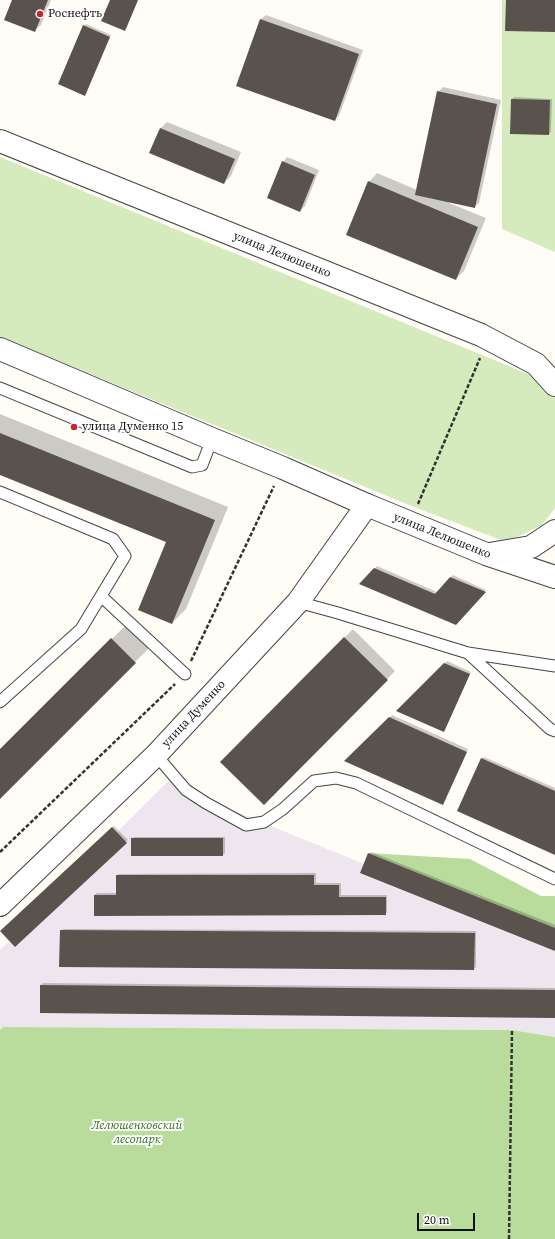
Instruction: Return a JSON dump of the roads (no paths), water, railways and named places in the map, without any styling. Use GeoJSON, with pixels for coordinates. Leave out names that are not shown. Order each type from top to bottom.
{"type":"FeatureCollection","features":[{"type":"Feature","properties":{"kind":"street","name":"улица Лелюшенко"},"geometry":{"type":"LineString","coordinates":[[0,141],[488,339],[536,364],[555,385]]}},
{"type":"Feature","properties":{"kind":"street","name":"улица Лелюшенко"},"geometry":{"type":"LineString","coordinates":[[0,349],[283,468],[367,506],[486,554],[555,577]]}},
{"type":"Feature","properties":{"kind":"street","name":"улица Думенко"},"geometry":{"type":"LineString","coordinates":[[0,905],[156,755],[298,602],[367,506]]}},
{"type":"Feature","properties":{"kind":"street"},"geometry":{"type":"LineString","coordinates":[[486,554],[531,547],[555,531]]}},
{"type":"Feature","properties":{"kind":"lane"},"geometry":{"type":"LineString","coordinates":[[0,388],[192,467],[202,464],[212,439]]}},
{"type":"Feature","properties":{"kind":"lane"},"geometry":{"type":"LineString","coordinates":[[0,492],[114,539],[125,556],[102,597],[81,629],[0,702]]}},
{"type":"Feature","properties":{"kind":"lane"},"geometry":{"type":"LineString","coordinates":[[102,597],[185,674]]}},
{"type":"Feature","properties":{"kind":"lane"},"geometry":{"type":"LineString","coordinates":[[298,602],[468,654],[555,666]]}},
{"type":"Feature","properties":{"kind":"lane"},"geometry":{"type":"LineString","coordinates":[[468,654],[550,729],[555,731]]}},
{"type":"Feature","properties":{"kind":"lane"},"geometry":{"type":"LineString","coordinates":[[156,755],[186,790],[246,825],[264,822],[283,809],[314,781],[336,778],[356,783],[555,879]]}},
{"type":"Feature","properties":{"kind":"place","name":"Роснефть"},"geometry":{"type":"Point","coordinates":[40,14]}},
{"type":"Feature","properties":{"kind":"place","name":"улица Думенко 15"},"geometry":{"type":"Point","coordinates":[74,427]}},
{"type":"Feature","properties":{"kind":"park label","name":"Лелюшенковский лесопарк"},"geometry":{"type":"Point","coordinates":[137,1133]}}]}
